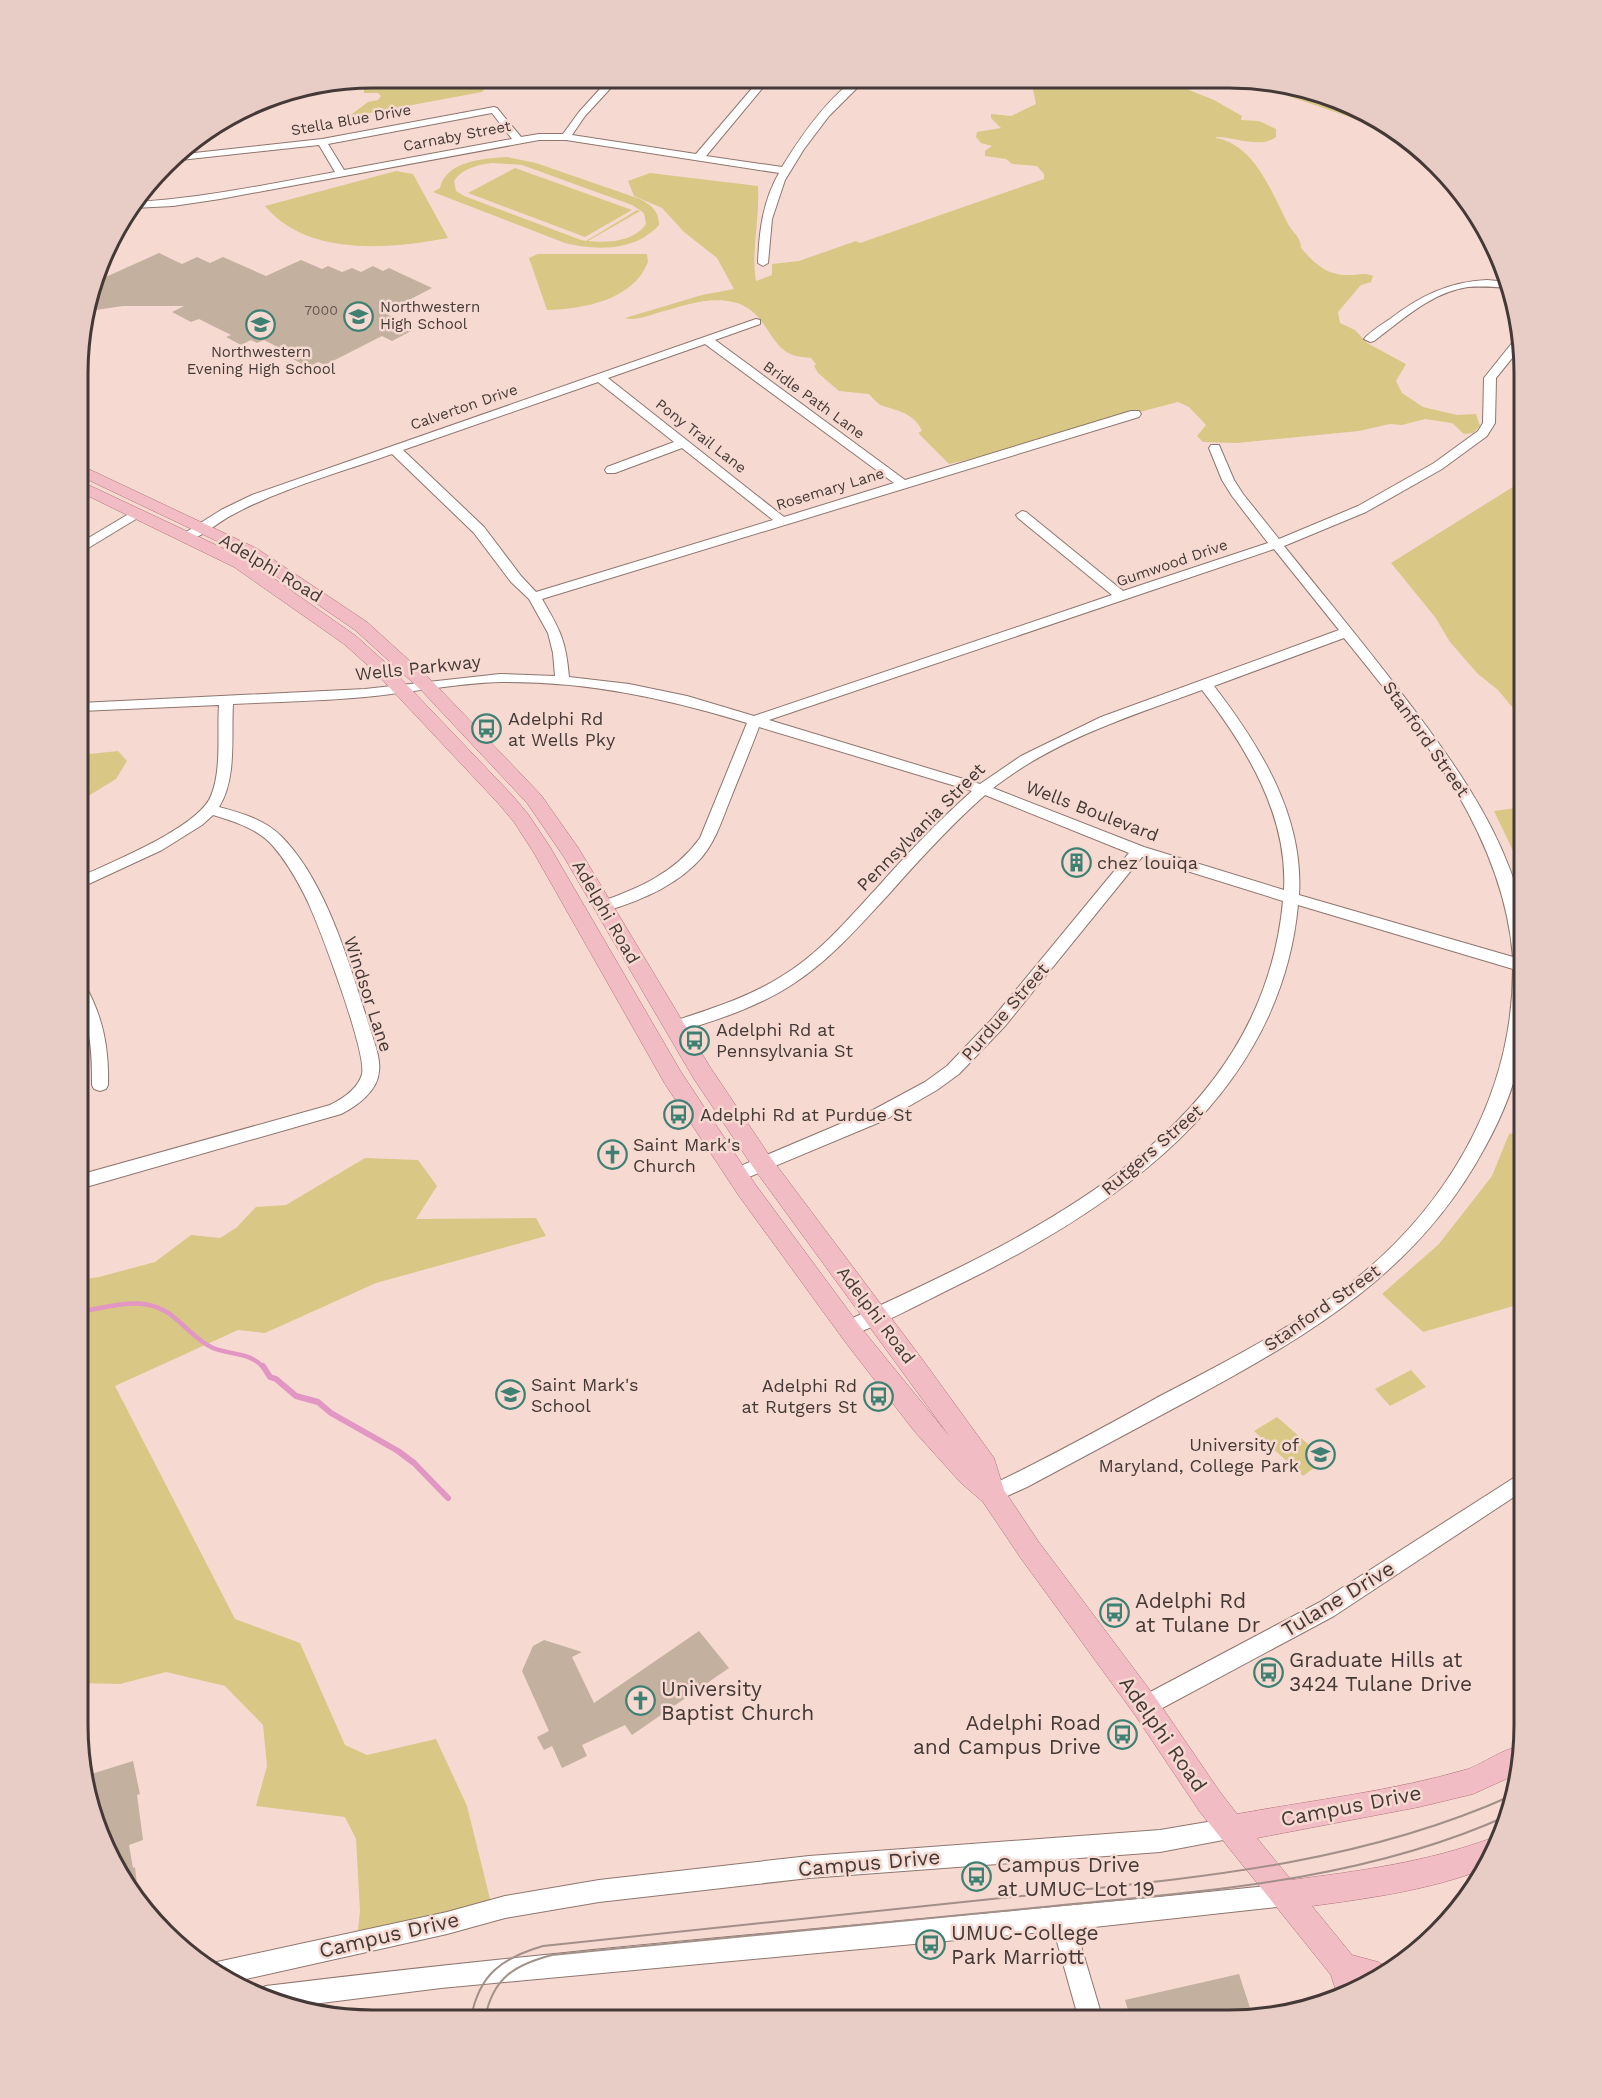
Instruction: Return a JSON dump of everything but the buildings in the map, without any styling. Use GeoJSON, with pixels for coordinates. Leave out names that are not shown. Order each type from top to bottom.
{"type":"FeatureCollection","features":[{"type":"Feature","properties":{"kind":"main road","name":"Adelphi Road"},"geometry":{"type":"LineString","coordinates":[[88,474],[196,532],[350,640],[480,771],[521,818],[673,1078],[737,1175],[849,1328],[924,1425],[970,1475],[992,1494],[1034,1556],[1145,1706],[1210,1802],[1286,1894],[1347,1980]]}},
{"type":"Feature","properties":{"kind":"main road","name":"Adelphi Road"},"geometry":{"type":"LineString","coordinates":[[88,490],[137,513],[196,532],[266,561],[346,615],[377,638],[427,686],[534,799],[572,854],[674,1027],[763,1164],[985,1466],[992,1494]]}},
{"type":"Feature","properties":{"kind":"main road","name":"Campus Drive"},"geometry":{"type":"LineString","coordinates":[[1231,1829],[1473,1781],[1511,1763]]}},
{"type":"Feature","properties":{"kind":"main road"},"geometry":{"type":"LineString","coordinates":[[1286,1894],[1376,1883],[1433,1870],[1482,1855]]}},
{"type":"Feature","properties":{"kind":"street"},"geometry":{"type":"LineString","coordinates":[[566,137],[582,114],[606,88]]}},
{"type":"Feature","properties":{"kind":"street"},"geometry":{"type":"LineString","coordinates":[[699,157],[757,88]]}},
{"type":"Feature","properties":{"kind":"street"},"geometry":{"type":"LineString","coordinates":[[763,262],[770,207],[777,186],[842,95],[851,88]]}},
{"type":"Feature","properties":{"kind":"street","name":"Stella Blue Drive"},"geometry":{"type":"LineString","coordinates":[[189,156],[322,142],[494,110],[518,140]]}},
{"type":"Feature","properties":{"kind":"street","name":"Carnaby Street"},"geometry":{"type":"LineString","coordinates":[[144,205],[220,196],[546,136],[566,137],[786,171]]}},
{"type":"Feature","properties":{"kind":"street"},"geometry":{"type":"LineString","coordinates":[[322,142],[341,173]]}},
{"type":"Feature","properties":{"kind":"street"},"geometry":{"type":"LineString","coordinates":[[1370,339],[1439,291],[1481,283],[1499,284]]}},
{"type":"Feature","properties":{"kind":"street","name":"Calverton Drive"},"geometry":{"type":"LineString","coordinates":[[196,532],[244,503],[756,322]]}},
{"type":"Feature","properties":{"kind":"street","name":"Bridle Path Lane"},"geometry":{"type":"LineString","coordinates":[[707,339],[903,484]]}},
{"type":"Feature","properties":{"kind":"street","name":"Gumwood Drive"},"geometry":{"type":"LineString","coordinates":[[755,720],[1277,544],[1362,509],[1438,465],[1477,438],[1489,423],[1490,378],[1512,349]]}},
{"type":"Feature","properties":{"kind":"street","name":"Pony Trail Lane"},"geometry":{"type":"LineString","coordinates":[[599,377],[782,521]]}},
{"type":"Feature","properties":{"kind":"street","name":"Rosemary Lane"},"geometry":{"type":"LineString","coordinates":[[534,597],[1135,414]]}},
{"type":"Feature","properties":{"kind":"street"},"geometry":{"type":"LineString","coordinates":[[611,470],[684,443]]}},
{"type":"Feature","properties":{"kind":"street","name":"Stanford Street"},"geometry":{"type":"LineString","coordinates":[[1215,448],[1232,488],[1430,738],[1448,764],[1479,817],[1506,877],[1514,904]]}},
{"type":"Feature","properties":{"kind":"street"},"geometry":{"type":"LineString","coordinates":[[394,449],[479,530],[510,572],[534,597],[555,633],[560,653],[562,680]]}},
{"type":"Feature","properties":{"kind":"street"},"geometry":{"type":"LineString","coordinates":[[88,544],[137,513]]}},
{"type":"Feature","properties":{"kind":"street"},"geometry":{"type":"LineString","coordinates":[[1022,515],[1122,597]]}},
{"type":"Feature","properties":{"kind":"street","name":"Pennsylvania Street"},"geometry":{"type":"LineString","coordinates":[[674,1027],[740,1003],[788,979],[804,968],[847,930],[901,870],[982,789],[1000,776],[1076,734],[1142,706],[1347,633]]}},
{"type":"Feature","properties":{"kind":"street","name":"Wells Parkway"},"geometry":{"type":"LineString","coordinates":[[88,708],[400,689],[500,678],[562,680],[659,693],[755,720]]}},
{"type":"Feature","properties":{"kind":"street","name":"Rutgers Street"},"geometry":{"type":"LineString","coordinates":[[849,1328],[986,1263],[1060,1223],[1120,1181],[1204,1105],[1240,1057],[1262,1015],[1285,950],[1292,899],[1292,867],[1287,839],[1269,783],[1240,734],[1206,685]]}},
{"type":"Feature","properties":{"kind":"street"},"geometry":{"type":"LineString","coordinates":[[88,879],[183,831],[211,809],[216,802],[221,785],[226,700]]}},
{"type":"Feature","properties":{"kind":"street"},"geometry":{"type":"LineString","coordinates":[[602,907],[668,880],[698,854],[707,839],[755,720]]}},
{"type":"Feature","properties":{"kind":"street","name":"Wells Boulevard"},"geometry":{"type":"LineString","coordinates":[[755,720],[982,789],[1139,850],[1292,899],[1514,963]]}},
{"type":"Feature","properties":{"kind":"street","name":"Windsor Lane"},"geometry":{"type":"LineString","coordinates":[[88,1179],[335,1110],[355,1096],[369,1076],[371,1063],[361,1029],[322,918],[304,880],[273,837],[246,820],[211,809]]}},
{"type":"Feature","properties":{"kind":"street","name":"Purdue Street"},"geometry":{"type":"LineString","coordinates":[[737,1175],[879,1115],[931,1086],[953,1070],[999,1022],[1139,850]]}},
{"type":"Feature","properties":{"kind":"street"},"geometry":{"type":"LineString","coordinates":[[88,1004],[99,1037],[100,1085]]}},
{"type":"Feature","properties":{"kind":"street","name":"Stanford Street"},"geometry":{"type":"LineString","coordinates":[[992,1494],[1176,1398],[1271,1345],[1356,1288],[1399,1251],[1439,1206],[1462,1172],[1498,1102],[1514,1049]]}},
{"type":"Feature","properties":{"kind":"street","name":"Tulane Drive"},"geometry":{"type":"LineString","coordinates":[[1145,1706],[1327,1609],[1514,1487]]}},
{"type":"Feature","properties":{"kind":"street","name":"Campus Drive"},"geometry":{"type":"LineString","coordinates":[[231,1971],[447,1923],[505,1907],[599,1892],[821,1866],[1160,1841],[1231,1829]]}},
{"type":"Feature","properties":{"kind":"street"},"geometry":{"type":"LineString","coordinates":[[287,1996],[465,1974],[1062,1919],[1286,1894]]}},
{"type":"Feature","properties":{"kind":"street"},"geometry":{"type":"LineString","coordinates":[[1062,1919],[1088,2010]]}},
{"type":"Feature","properties":{"kind":"shaded area"},"geometry":{"type":"Polygon","coordinates":[[[374,88],[485,88],[482,92],[348,117],[368,102],[378,100],[381,96],[378,93],[364,93],[364,89],[374,88]]]}},
{"type":"Feature","properties":{"kind":"shaded area"},"geometry":{"type":"Polygon","coordinates":[[[1033,88],[1184,88],[1214,100],[1242,116],[1241,120],[1259,121],[1276,129],[1276,137],[1263,142],[1216,138],[1230,142],[1252,160],[1298,238],[1301,248],[1317,264],[1328,271],[1342,275],[1373,276],[1371,282],[1361,285],[1338,312],[1340,323],[1355,330],[1367,343],[1406,364],[1396,381],[1402,393],[1423,407],[1457,415],[1476,414],[1480,426],[1473,433],[1464,434],[1452,423],[1425,419],[1359,431],[1237,443],[1203,442],[1197,436],[1206,425],[1189,407],[1178,402],[949,464],[918,433],[922,431],[911,417],[877,403],[869,394],[839,391],[818,373],[814,366],[816,364],[811,358],[795,356],[784,350],[761,320],[745,306],[733,302],[704,301],[641,318],[625,318],[702,295],[734,289],[717,258],[684,232],[662,208],[634,196],[628,181],[650,173],[758,186],[754,258],[756,281],[772,275],[772,264],[799,261],[856,241],[860,243],[1044,179],[1044,174],[1037,166],[1012,164],[1006,159],[985,156],[985,151],[992,146],[981,143],[976,137],[977,132],[1001,128],[991,118],[991,114],[1011,116],[1036,104],[1033,88]]]}},
{"type":"Feature","properties":{"kind":"shaded area"},"geometry":{"type":"Polygon","coordinates":[[[1286,94],[1338,110],[1359,120],[1286,94]]]}},
{"type":"Feature","properties":{"kind":"shaded area"},"geometry":{"type":"Polygon","coordinates":[[[507,157],[536,163],[640,199],[654,209],[659,225],[650,234],[628,244],[603,248],[577,246],[433,192],[440,188],[443,179],[450,172],[458,167],[478,160],[507,157]],[[492,163],[471,168],[454,181],[456,191],[586,241],[637,210],[640,211],[588,241],[603,242],[627,238],[635,235],[646,224],[644,213],[632,205],[522,165],[492,163]]]}},
{"type":"Feature","properties":{"kind":"shaded area"},"geometry":{"type":"Polygon","coordinates":[[[515,168],[632,210],[585,237],[468,193],[515,168]]]}},
{"type":"Feature","properties":{"kind":"shaded area"},"geometry":{"type":"Polygon","coordinates":[[[396,171],[413,174],[448,238],[376,246],[326,241],[303,234],[283,222],[265,206],[396,171]]]}},
{"type":"Feature","properties":{"kind":"shaded area"},"geometry":{"type":"Polygon","coordinates":[[[538,254],[647,254],[648,262],[641,275],[619,294],[591,304],[547,310],[529,258],[538,254]]]}},
{"type":"Feature","properties":{"kind":"shaded area"},"geometry":{"type":"Polygon","coordinates":[[[1514,486],[1514,709],[1498,690],[1478,674],[1450,642],[1435,617],[1391,563],[1514,486]]]}},
{"type":"Feature","properties":{"kind":"shaded area"},"geometry":{"type":"Polygon","coordinates":[[[118,751],[127,761],[116,779],[88,796],[88,754],[118,751]]]}},
{"type":"Feature","properties":{"kind":"shaded area"},"geometry":{"type":"Polygon","coordinates":[[[1514,808],[1514,853],[1494,811],[1514,808]]]}},
{"type":"Feature","properties":{"kind":"shaded area"},"geometry":{"type":"Polygon","coordinates":[[[1514,1133],[1514,1306],[1423,1332],[1382,1294],[1439,1244],[1492,1176],[1509,1134],[1514,1133]]]}},
{"type":"Feature","properties":{"kind":"shaded area"},"geometry":{"type":"Polygon","coordinates":[[[365,1158],[418,1160],[437,1186],[416,1219],[536,1218],[546,1236],[376,1283],[265,1333],[238,1330],[115,1386],[235,1619],[300,1643],[345,1745],[367,1755],[436,1739],[467,1806],[495,1919],[358,1930],[360,1911],[356,1839],[345,1817],[256,1806],[267,1766],[263,1725],[225,1686],[166,1672],[120,1684],[88,1683],[88,1279],[155,1262],[191,1235],[220,1238],[236,1228],[256,1207],[286,1205],[365,1158]]]}},
{"type":"Feature","properties":{"kind":"shaded area"},"geometry":{"type":"Polygon","coordinates":[[[1411,1370],[1426,1387],[1390,1406],[1375,1389],[1411,1370]]]}},
{"type":"Feature","properties":{"kind":"shaded area"},"geometry":{"type":"Polygon","coordinates":[[[1277,1417],[1316,1451],[1318,1465],[1303,1476],[1254,1431],[1277,1417]]]}},
{"type":"Feature","properties":{"kind":"waterway"},"geometry":{"type":"LineString","coordinates":[[88,1310],[130,1303],[154,1306],[165,1311],[208,1345],[247,1356],[264,1368]]}},
{"type":"Feature","properties":{"kind":"waterway"},"geometry":{"type":"LineString","coordinates":[[263,1366],[270,1377],[276,1379],[296,1396],[318,1402],[331,1413],[398,1451],[414,1463],[448,1498]]}},
{"type":"Feature","properties":{"kind":"tram line"},"geometry":{"type":"LineString","coordinates":[[473,2010],[486,1979],[495,1970],[504,1962],[543,1946],[1203,1876],[1329,1854],[1392,1839],[1453,1819],[1504,1799]]}},
{"type":"Feature","properties":{"kind":"tram line"},"geometry":{"type":"LineString","coordinates":[[487,2010],[494,1993],[507,1975],[527,1963],[552,1955],[1154,1896],[1275,1881],[1394,1856],[1452,1838],[1497,1820]]}},
{"type":"Feature","properties":{"kind":"place","name":"Northwestern High School"},"geometry":{"type":"Point","coordinates":[359,316]}},
{"type":"Feature","properties":{"kind":"place","name":"Northwestern Evening High School"},"geometry":{"type":"Point","coordinates":[261,325]}},
{"type":"Feature","properties":{"kind":"place","name":"Adelphi Rd at Wells Pky"},"geometry":{"type":"Point","coordinates":[487,729]}},
{"type":"Feature","properties":{"kind":"place","name":"chez louiqa"},"geometry":{"type":"Point","coordinates":[1076,863]}},
{"type":"Feature","properties":{"kind":"place","name":"Adelphi Rd at Pennsylvania St"},"geometry":{"type":"Point","coordinates":[695,1040]}},
{"type":"Feature","properties":{"kind":"place","name":"Adelphi Rd at Purdue St"},"geometry":{"type":"Point","coordinates":[679,1115]}},
{"type":"Feature","properties":{"kind":"place","name":"Saint Mark's Church"},"geometry":{"type":"Point","coordinates":[612,1155]}},
{"type":"Feature","properties":{"kind":"place","name":"Saint Mark's School"},"geometry":{"type":"Point","coordinates":[510,1395]}},
{"type":"Feature","properties":{"kind":"place","name":"Adelphi Rd at Rutgers St"},"geometry":{"type":"Point","coordinates":[878,1396]}},
{"type":"Feature","properties":{"kind":"place","name":"University of Maryland, College Park"},"geometry":{"type":"Point","coordinates":[1320,1455]}},
{"type":"Feature","properties":{"kind":"place","name":"Adelphi Rd at Tulane Dr"},"geometry":{"type":"Point","coordinates":[1114,1613]}},
{"type":"Feature","properties":{"kind":"place","name":"Graduate Hills at 3424 Tulane Drive"},"geometry":{"type":"Point","coordinates":[1268,1672]}},
{"type":"Feature","properties":{"kind":"place","name":"University Baptist Church"},"geometry":{"type":"Point","coordinates":[640,1701]}},
{"type":"Feature","properties":{"kind":"place","name":"Adelphi Road and Campus Drive"},"geometry":{"type":"Point","coordinates":[1122,1735]}},
{"type":"Feature","properties":{"kind":"place","name":"Campus Drive at UMUC Lot 19"},"geometry":{"type":"Point","coordinates":[976,1877]}},
{"type":"Feature","properties":{"kind":"place","name":"UMUC-College Park Marriott"},"geometry":{"type":"Point","coordinates":[930,1945]}}]}
